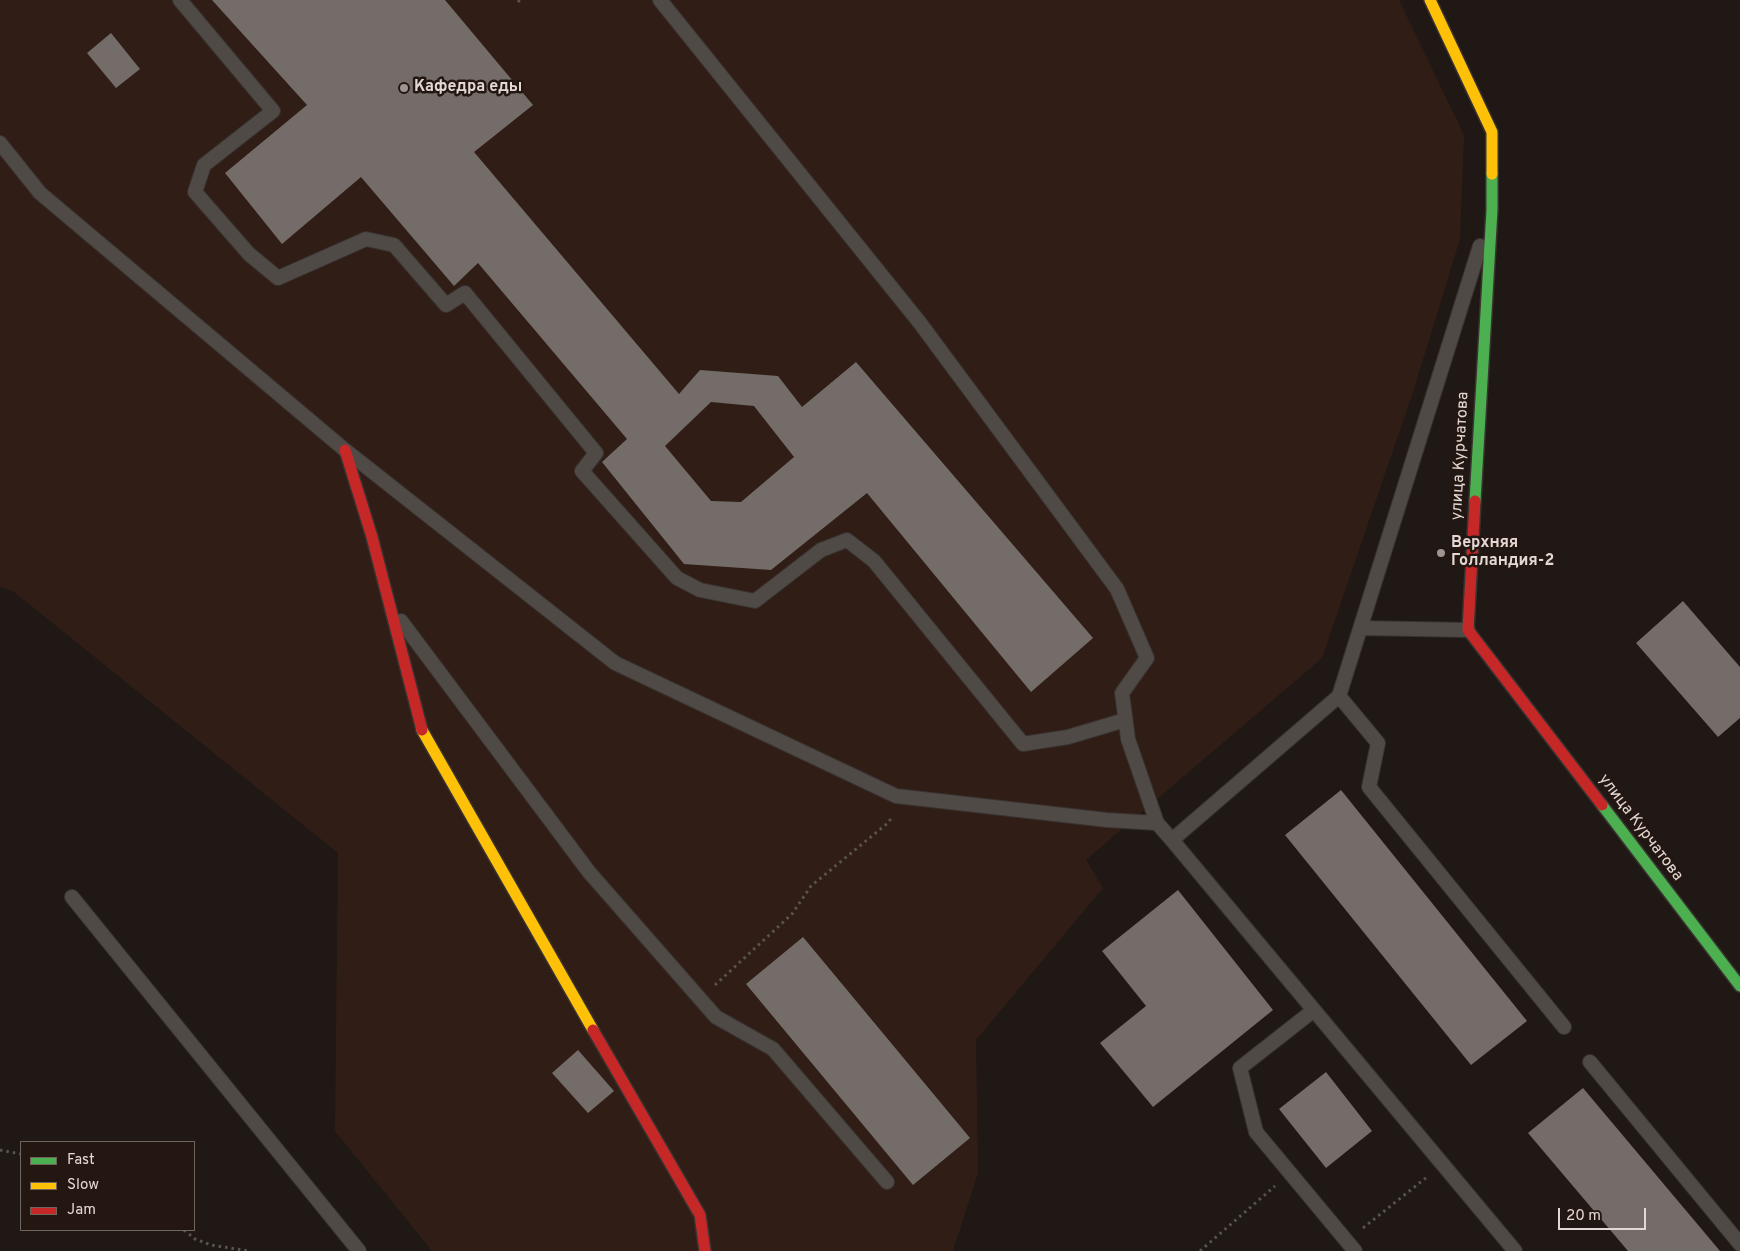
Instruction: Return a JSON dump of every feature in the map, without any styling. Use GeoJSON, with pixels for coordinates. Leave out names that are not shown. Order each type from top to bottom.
{"type":"FeatureCollection","features":[{"type":"Feature","properties":{"kind":"street","name":"улица Курчатова"},"geometry":{"type":"LineString","coordinates":[[1430,0],[1492,132],[1492,210],[1468,630],[1740,986]]}},
{"type":"Feature","properties":{"kind":"street"},"geometry":{"type":"LineString","coordinates":[[345,450],[372,537],[422,730],[700,1215],[705,1251]]}},
{"type":"Feature","properties":{"kind":"lane"},"geometry":{"type":"LineString","coordinates":[[180,0],[273,111],[204,165],[195,192],[250,254],[278,278],[366,239],[394,245],[446,306],[465,293],[596,454],[582,471],[677,578],[700,590],[755,601],[821,550],[848,540],[874,561],[1023,744],[1068,737],[1125,720]]}},
{"type":"Feature","properties":{"kind":"lane"},"geometry":{"type":"LineString","coordinates":[[660,0],[920,322],[1117,589],[1147,658],[1122,693],[1128,739],[1157,823],[1515,1251]]}},
{"type":"Feature","properties":{"kind":"lane"},"geometry":{"type":"LineString","coordinates":[[0,143],[40,193],[345,450],[615,663],[896,796],[1107,820],[1157,823]]}},
{"type":"Feature","properties":{"kind":"lane"},"geometry":{"type":"LineString","coordinates":[[1172,840],[1339,696],[1492,210]]}},
{"type":"Feature","properties":{"kind":"lane"},"geometry":{"type":"LineString","coordinates":[[390,606],[589,872],[716,1017],[773,1049],[887,1182]]}},
{"type":"Feature","properties":{"kind":"lane"},"geometry":{"type":"LineString","coordinates":[[1361,628],[1468,630]]}},
{"type":"Feature","properties":{"kind":"lane"},"geometry":{"type":"LineString","coordinates":[[1339,696],[1378,743],[1369,787],[1564,1027]]}},
{"type":"Feature","properties":{"kind":"lane"},"geometry":{"type":"LineString","coordinates":[[72,897],[359,1251]]}},
{"type":"Feature","properties":{"kind":"lane"},"geometry":{"type":"LineString","coordinates":[[1314,1010],[1240,1068],[1256,1132],[1351,1246]]}},
{"type":"Feature","properties":{"kind":"lane"},"geometry":{"type":"LineString","coordinates":[[1590,1062],[1740,1244]]}},
{"type":"Feature","properties":{"kind":"path"},"geometry":{"type":"LineString","coordinates":[[716,1017],[712,988],[792,914],[811,886],[889,822],[903,797]]}},
{"type":"Feature","properties":{"kind":"path"},"geometry":{"type":"LineString","coordinates":[[0,1150],[20,1154]]}},
{"type":"Feature","properties":{"kind":"path"},"geometry":{"type":"LineString","coordinates":[[1200,1251],[1291,1173]]}},
{"type":"Feature","properties":{"kind":"path"},"geometry":{"type":"LineString","coordinates":[[1351,1246],[1428,1176]]}},
{"type":"Feature","properties":{"kind":"path"},"geometry":{"type":"LineString","coordinates":[[185,1231],[195,1239],[211,1245],[249,1251]]}},
{"type":"Feature","properties":{"kind":"shaded area"},"geometry":{"type":"Polygon","coordinates":[[[0,0],[1399,0],[1464,135],[1460,239],[1414,389],[1322,658],[1086,860],[1103,888],[976,1040],[978,1173],[953,1251],[432,1251],[335,1131],[338,853],[14,592],[0,586],[0,0]]]}},
{"type":"Feature","properties":{"kind":"building"},"geometry":{"type":"Polygon","coordinates":[[[212,0],[445,0],[533,105],[474,152],[679,394],[700,370],[778,376],[802,407],[856,362],[1093,638],[1031,692],[867,493],[771,570],[684,564],[602,462],[627,439],[478,263],[454,286],[361,177],[282,244],[225,173],[307,105],[212,0]],[[711,402],[665,446],[711,501],[741,502],[794,457],[754,406],[711,402]]]}},
{"type":"Feature","properties":{"kind":"building"},"geometry":{"type":"Polygon","coordinates":[[[111,33],[140,69],[116,88],[87,53],[111,33]]]}},
{"type":"Feature","properties":{"kind":"building"},"geometry":{"type":"Polygon","coordinates":[[[1683,601],[1740,667],[1740,718],[1718,737],[1636,643],[1683,601]]]}},
{"type":"Feature","properties":{"kind":"building"},"geometry":{"type":"Polygon","coordinates":[[[1341,790],[1527,1021],[1471,1065],[1285,835],[1341,790]]]}},
{"type":"Feature","properties":{"kind":"building"},"geometry":{"type":"Polygon","coordinates":[[[1178,890],[1273,1010],[1153,1107],[1100,1043],[1146,1006],[1102,951],[1178,890]]]}},
{"type":"Feature","properties":{"kind":"building"},"geometry":{"type":"Polygon","coordinates":[[[803,937],[970,1138],[913,1185],[746,984],[803,937]]]}},
{"type":"Feature","properties":{"kind":"building"},"geometry":{"type":"Polygon","coordinates":[[[578,1050],[614,1091],[588,1113],[552,1073],[578,1050]]]}},
{"type":"Feature","properties":{"kind":"building"},"geometry":{"type":"Polygon","coordinates":[[[1326,1072],[1372,1131],[1326,1168],[1279,1109],[1326,1072]]]}},
{"type":"Feature","properties":{"kind":"building"},"geometry":{"type":"Polygon","coordinates":[[[1583,1088],[1720,1251],[1628,1251],[1528,1133],[1583,1088]]]}},
{"type":"Feature","properties":{"kind":"traffic: fast"},"geometry":{"type":"LineString","coordinates":[[1475,501],[1492,210],[1492,174]]}},
{"type":"Feature","properties":{"kind":"traffic: fast"},"geometry":{"type":"LineString","coordinates":[[1602,805],[1740,986]]}},
{"type":"Feature","properties":{"kind":"traffic: slow"},"geometry":{"type":"LineString","coordinates":[[1430,0],[1492,132],[1492,174]]}},
{"type":"Feature","properties":{"kind":"traffic: slow"},"geometry":{"type":"LineString","coordinates":[[422,730],[593,1030]]}},
{"type":"Feature","properties":{"kind":"traffic: jam"},"geometry":{"type":"LineString","coordinates":[[345,450],[372,537],[422,730]]}},
{"type":"Feature","properties":{"kind":"traffic: jam"},"geometry":{"type":"LineString","coordinates":[[1475,501],[1468,630],[1602,805]]}},
{"type":"Feature","properties":{"kind":"traffic: jam"},"geometry":{"type":"LineString","coordinates":[[593,1030],[700,1215],[705,1251]]}},
{"type":"Feature","properties":{"kind":"place","name":"Кафедра еды"},"geometry":{"type":"Point","coordinates":[404,88]}},
{"type":"Feature","properties":{"kind":"place","name":"Верхняя Голландия-2"},"geometry":{"type":"Point","coordinates":[1441,553]}}]}
